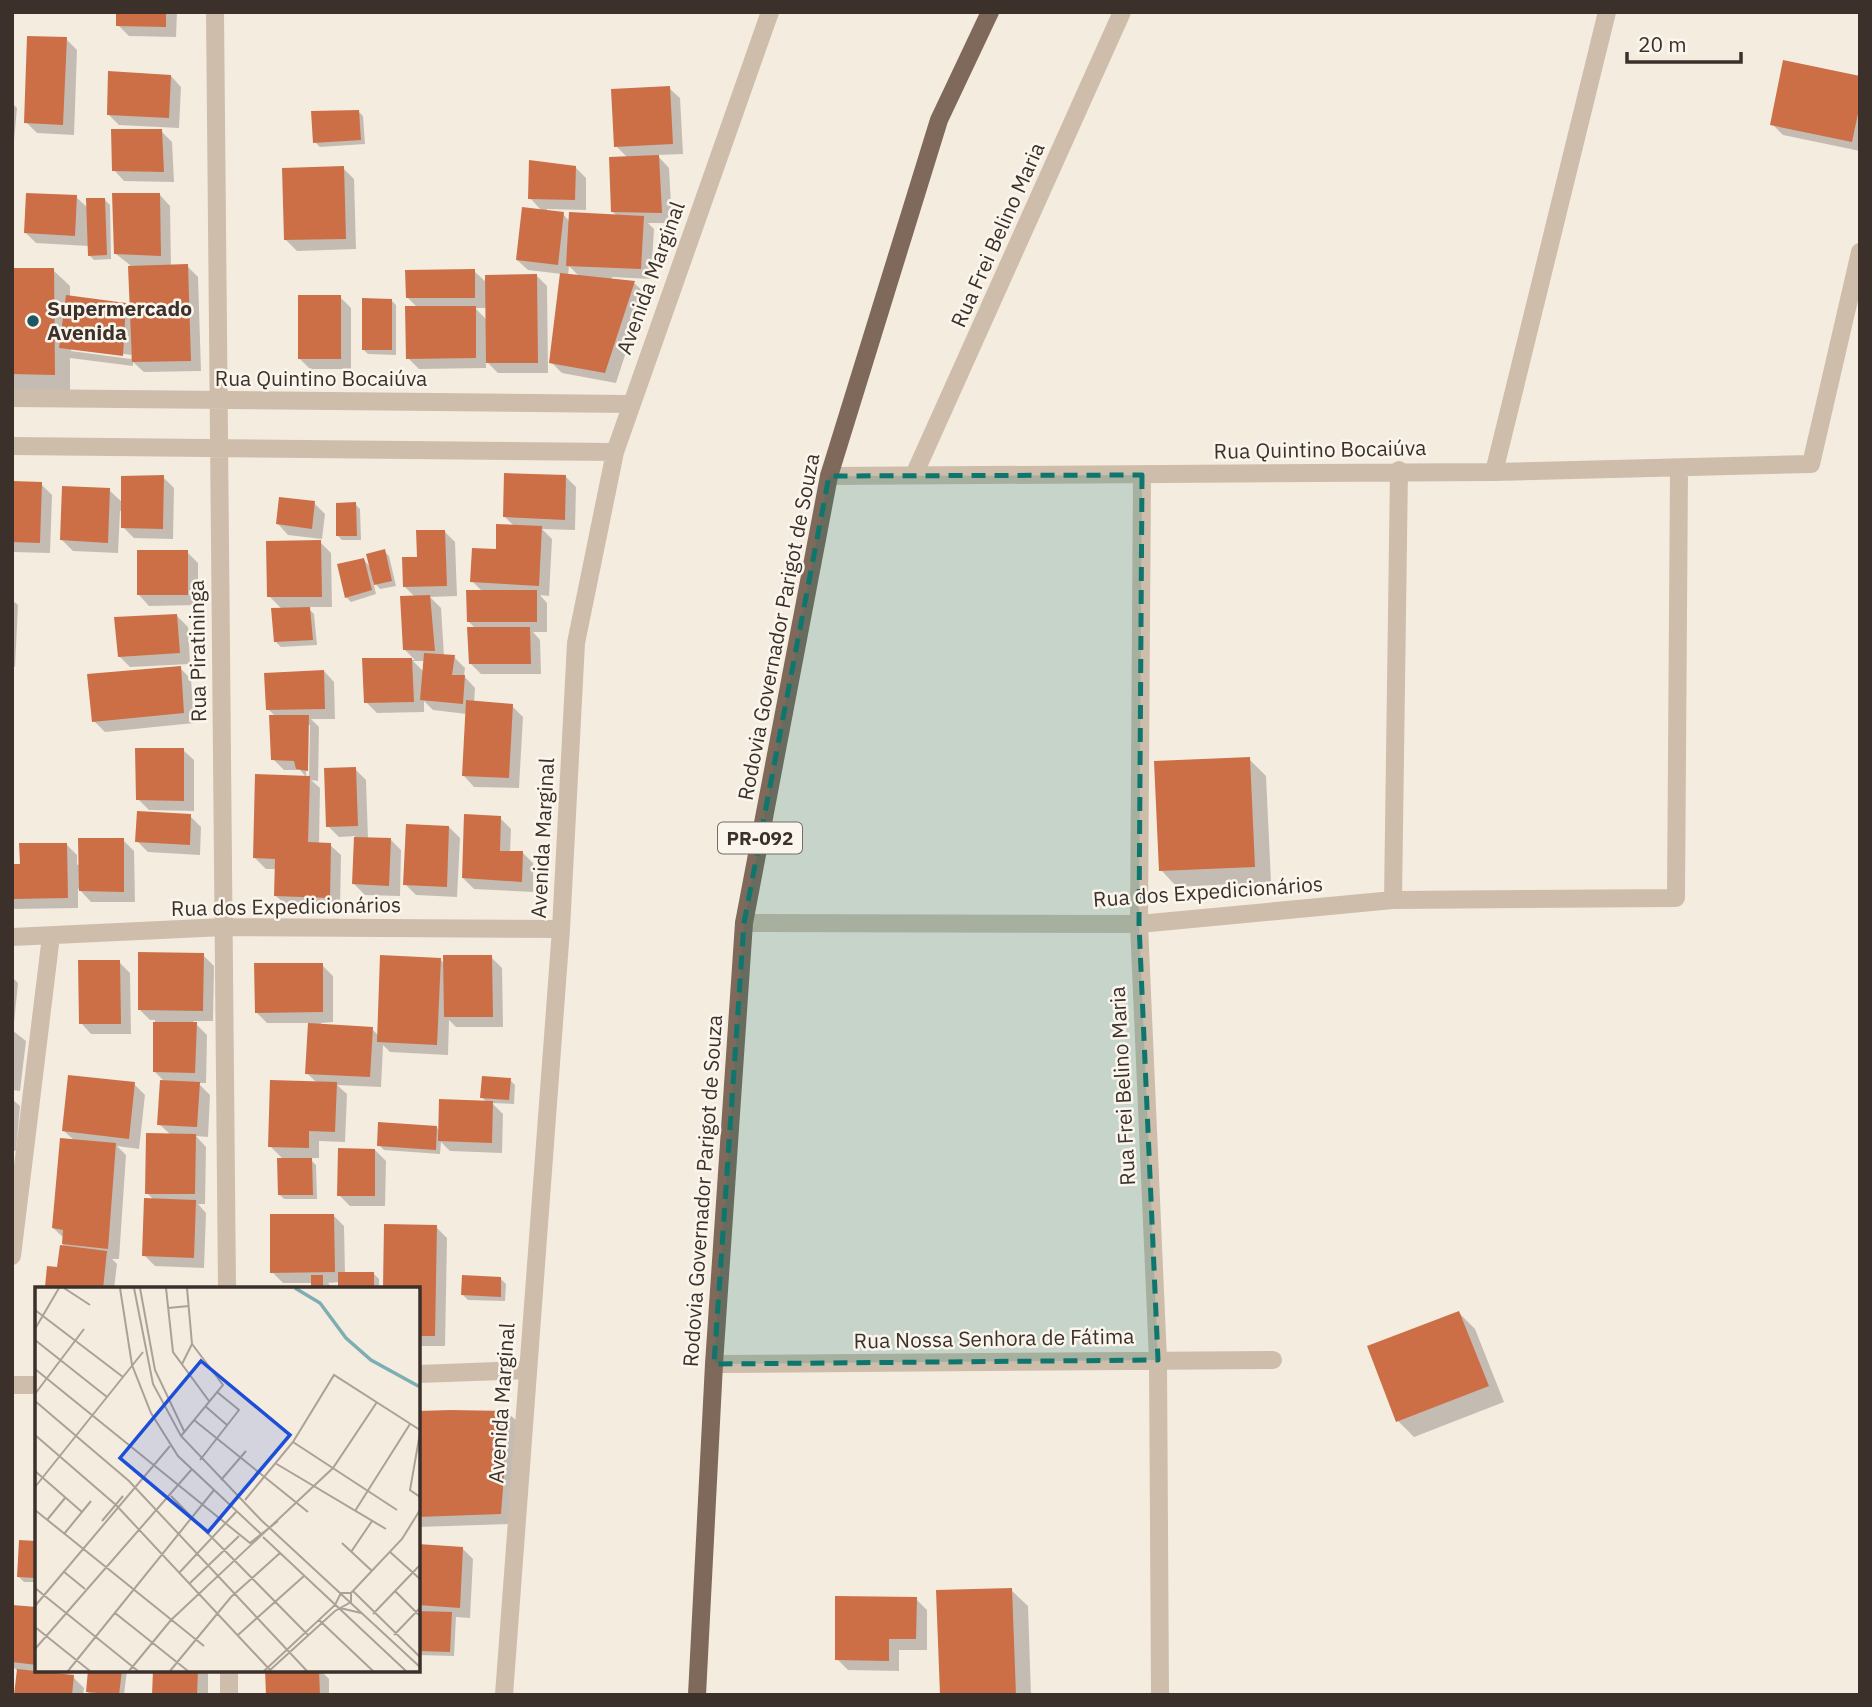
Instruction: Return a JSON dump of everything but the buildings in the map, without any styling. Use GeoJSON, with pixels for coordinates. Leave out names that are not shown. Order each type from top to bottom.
{"type":"FeatureCollection","features":[{"type":"Feature","properties":{"kind":"main road","name":"Rodovia Governador Parigot de Souza"},"geometry":{"type":"LineString","coordinates":[[697,1695],[714,1364],[744,923],[829,476],[939,120],[990,12]]}},
{"type":"Feature","properties":{"kind":"street","name":"Rua Piratininga"},"geometry":{"type":"LineString","coordinates":[[215,12],[221,401],[218,449],[227,1287]]}},
{"type":"Feature","properties":{"kind":"street","name":"Avenida Marginal"},"geometry":{"type":"LineString","coordinates":[[504,1695],[561,929],[576,643],[615,452],[770,12]]}},
{"type":"Feature","properties":{"kind":"street","name":"Rua Frei Belino Maria"},"geometry":{"type":"LineString","coordinates":[[914,475],[1122,12]]}},
{"type":"Feature","properties":{"kind":"street"},"geometry":{"type":"LineString","coordinates":[[1494,472],[1607,12]]}},
{"type":"Feature","properties":{"kind":"street","name":"Rua Quintino Bocaiúva"},"geometry":{"type":"LineString","coordinates":[[829,476],[1679,470],[1811,464],[1860,252]]}},
{"type":"Feature","properties":{"kind":"street","name":"Rua Quintino Bocaiúva"},"geometry":{"type":"LineString","coordinates":[[12,398],[630,404]]}},
{"type":"Feature","properties":{"kind":"street"},"geometry":{"type":"LineString","coordinates":[[12,446],[615,452]]}},
{"type":"Feature","properties":{"kind":"street"},"geometry":{"type":"LineString","coordinates":[[1393,900],[1399,470]]}},
{"type":"Feature","properties":{"kind":"street","name":"Rua dos Expedicionários"},"geometry":{"type":"LineString","coordinates":[[744,923],[1139,924],[1393,900],[1676,898],[1679,470]]}},
{"type":"Feature","properties":{"kind":"street","name":"Rua Frei Belino Maria"},"geometry":{"type":"LineString","coordinates":[[1142,475],[1139,924],[1158,1360],[1160,1695]]}},
{"type":"Feature","properties":{"kind":"street","name":"Rua dos Expedicionários"},"geometry":{"type":"LineString","coordinates":[[12,937],[224,927],[561,929]]}},
{"type":"Feature","properties":{"kind":"street"},"geometry":{"type":"LineString","coordinates":[[12,1256],[51,936]]}},
{"type":"Feature","properties":{"kind":"street","name":"Rua Nossa Senhora de Fátima"},"geometry":{"type":"LineString","coordinates":[[714,1364],[1273,1360]]}},
{"type":"Feature","properties":{"kind":"street"},"geometry":{"type":"LineString","coordinates":[[420,1374],[527,1370]]}},
{"type":"Feature","properties":{"kind":"street"},"geometry":{"type":"LineString","coordinates":[[12,1385],[35,1385]]}},
{"type":"Feature","properties":{"kind":"street"},"geometry":{"type":"LineString","coordinates":[[229,1672],[229,1695]]}},
{"type":"Feature","properties":{"kind":"highlighted area"},"geometry":{"type":"Polygon","coordinates":[[[1142,475],[1139,924],[1158,1360],[714,1364],[744,923],[829,476],[1142,475]]]}},
{"type":"Feature","properties":{"kind":"place","name":"Supermercado Avenida"},"geometry":{"type":"Point","coordinates":[33,321]}}]}
